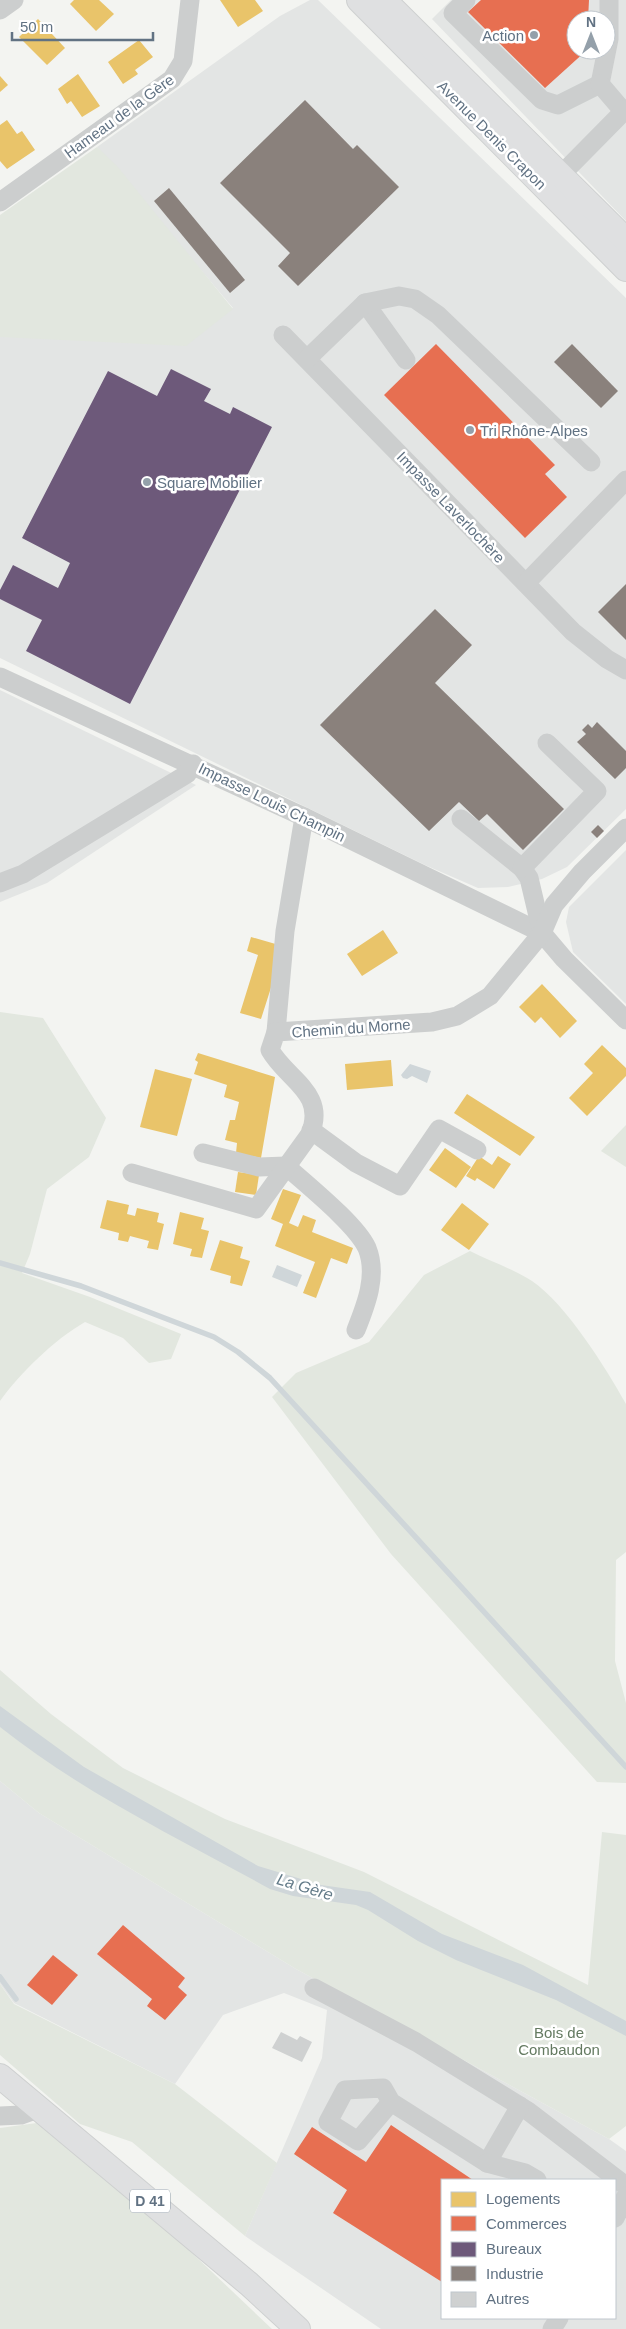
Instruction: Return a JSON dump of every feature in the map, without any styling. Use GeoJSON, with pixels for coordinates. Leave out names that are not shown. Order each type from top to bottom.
{"type":"FeatureCollection","features":[{"type":"Feature","properties":{"kind":"main road","name":"Avenue Denis Crapon"},"geometry":{"type":"LineString","coordinates":[[360,0],[554,182],[626,240]]}},
{"type":"Feature","properties":{"kind":"main road","name":"Avenue Denis Crapon"},"geometry":{"type":"LineString","coordinates":[[384,0],[554,182],[626,269]]}},
{"type":"Feature","properties":{"kind":"main road","name":"D 41"},"geometry":{"type":"LineString","coordinates":[[0,2076],[249,2284],[298,2329]]}},
{"type":"Feature","properties":{"kind":"street"},"geometry":{"type":"LineString","coordinates":[[0,10],[14,0]]}},
{"type":"Feature","properties":{"kind":"street","name":"Hameau de la Gère"},"geometry":{"type":"LineString","coordinates":[[0,202],[172,79],[183,60],[190,0]]}},
{"type":"Feature","properties":{"kind":"street"},"geometry":{"type":"LineString","coordinates":[[466,0],[453,13],[542,100],[558,105],[600,84]]}},
{"type":"Feature","properties":{"kind":"street"},"geometry":{"type":"LineString","coordinates":[[600,84],[609,40],[609,0]]}},
{"type":"Feature","properties":{"kind":"street"},"geometry":{"type":"LineString","coordinates":[[554,182],[625,110],[600,84]]}},
{"type":"Feature","properties":{"kind":"street"},"geometry":{"type":"LineString","coordinates":[[307,359],[365,304],[399,296],[415,299],[438,315],[591,462]]}},
{"type":"Feature","properties":{"kind":"street"},"geometry":{"type":"LineString","coordinates":[[365,304],[406,360]]}},
{"type":"Feature","properties":{"kind":"street","name":"Impasse Laverlochère"},"geometry":{"type":"LineString","coordinates":[[284,335],[574,632],[607,659],[626,670]]}},
{"type":"Feature","properties":{"kind":"street"},"geometry":{"type":"LineString","coordinates":[[526,583],[626,480]]}},
{"type":"Feature","properties":{"kind":"street","name":"Impasse Louis Champin"},"geometry":{"type":"LineString","coordinates":[[0,677],[194,764],[542,933]]}},
{"type":"Feature","properties":{"kind":"street"},"geometry":{"type":"LineString","coordinates":[[522,868],[597,790],[547,743]]}},
{"type":"Feature","properties":{"kind":"street"},"geometry":{"type":"LineString","coordinates":[[0,883],[23,874],[187,774],[194,764]]}},
{"type":"Feature","properties":{"kind":"street"},"geometry":{"type":"LineString","coordinates":[[276,1032],[286,931],[304,817]]}},
{"type":"Feature","properties":{"kind":"street"},"geometry":{"type":"LineString","coordinates":[[461,820],[522,868],[529,878],[542,933],[564,958],[626,1020]]}},
{"type":"Feature","properties":{"kind":"street","name":"Chemin du Morne"},"geometry":{"type":"LineString","coordinates":[[132,1173],[256,1209],[311,1130],[314,1122],[314,1104],[294,1078],[275,1060],[270,1050],[276,1032],[432,1022],[457,1016],[490,996],[542,933],[554,905],[582,872],[626,828]]}},
{"type":"Feature","properties":{"kind":"street"},"geometry":{"type":"LineString","coordinates":[[311,1130],[356,1163],[400,1186],[439,1129],[477,1150]]}},
{"type":"Feature","properties":{"kind":"street"},"geometry":{"type":"LineString","coordinates":[[203,1153],[259,1166],[286,1166],[341,1216],[366,1247],[371,1279],[368,1301],[356,1330]]}},
{"type":"Feature","properties":{"kind":"street"},"geometry":{"type":"LineString","coordinates":[[314,1988],[416,2042],[520,2106],[626,2186]]}},
{"type":"Feature","properties":{"kind":"street"},"geometry":{"type":"LineString","coordinates":[[390,2102],[487,2163],[528,2178]]}},
{"type":"Feature","properties":{"kind":"street"},"geometry":{"type":"LineString","coordinates":[[487,2163],[520,2106]]}},
{"type":"Feature","properties":{"kind":"street"},"geometry":{"type":"LineString","coordinates":[[0,2116],[21,2115],[40,2108]]}},
{"type":"Feature","properties":{"kind":"street"},"geometry":{"type":"LineString","coordinates":[[616,2216],[626,2196]]}},
{"type":"Feature","properties":{"kind":"shaded area"},"geometry":{"type":"Polygon","coordinates":[[[310,0],[318,0],[626,298],[626,809],[567,867],[542,879],[508,887],[478,888],[425,865],[0,658],[0,337],[233,308],[97,147],[280,16],[310,0]]]}},
{"type":"Feature","properties":{"kind":"shaded area"},"geometry":{"type":"Polygon","coordinates":[[[451,0],[626,0],[626,221],[432,19],[451,0]]]}},
{"type":"Feature","properties":{"kind":"shaded area"},"geometry":{"type":"Polygon","coordinates":[[[0,690],[196,785],[47,883],[0,902],[0,690]]]}},
{"type":"Feature","properties":{"kind":"shaded area"},"geometry":{"type":"Polygon","coordinates":[[[626,850],[626,1004],[573,952],[566,922],[569,907],[626,850]]]}},
{"type":"Feature","properties":{"kind":"shaded area"},"geometry":{"type":"Polygon","coordinates":[[[0,1781],[39,1813],[296,1969],[609,2139],[626,2151],[626,2329],[381,2329],[245,2236],[322,2058],[327,2010],[284,1993],[223,2015],[175,2084],[14,2003],[0,1984],[0,1781]]]}},
{"type":"Feature","properties":{"kind":"green space"},"geometry":{"type":"Polygon","coordinates":[[[97,147],[117,166],[233,309],[186,346],[0,337],[0,215],[97,147]]]}},
{"type":"Feature","properties":{"kind":"green space"},"geometry":{"type":"Polygon","coordinates":[[[0,1012],[43,1018],[106,1118],[89,1157],[47,1189],[30,1254],[22,1273],[90,1297],[181,1334],[171,1359],[149,1363],[123,1338],[85,1322],[39,1357],[0,1401],[0,1012]]]}},
{"type":"Feature","properties":{"kind":"green space"},"geometry":{"type":"Polygon","coordinates":[[[626,1125],[626,1167],[601,1151],[626,1125]]]}},
{"type":"Feature","properties":{"kind":"green space"},"geometry":{"type":"Polygon","coordinates":[[[470,1251],[525,1277],[545,1291],[584,1338],[626,1404],[626,1552],[616,1560],[615,1661],[626,1703],[626,1783],[597,1782],[391,1554],[272,1397],[296,1373],[369,1342],[424,1275],[470,1251]]]}},
{"type":"Feature","properties":{"kind":"green space","name":"Bois de Combaudon"},"geometry":{"type":"Polygon","coordinates":[[[0,1670],[51,1714],[123,1768],[225,1819],[364,1872],[588,1985],[602,1832],[626,1835],[626,2126],[609,2139],[296,1969],[39,1813],[0,1781],[0,1670]]]}},
{"type":"Feature","properties":{"kind":"green space"},"geometry":{"type":"Polygon","coordinates":[[[0,1984],[14,2004],[175,2084],[277,2163],[245,2236],[132,2142],[80,2124],[0,2055],[0,1984]]]}},
{"type":"Feature","properties":{"kind":"green space"},"geometry":{"type":"Polygon","coordinates":[[[44,2122],[170,2232],[272,2329],[0,2329],[0,2128],[44,2122]]]}},
{"type":"Feature","properties":{"kind":"water"},"geometry":{"type":"Polygon","coordinates":[[[410,1064],[431,1071],[427,1083],[412,1076],[407,1079],[403,1078],[401,1075],[410,1064]]]}},
{"type":"Feature","properties":{"kind":"water"},"geometry":{"type":"Polygon","coordinates":[[[277,1265],[302,1275],[297,1287],[272,1277],[277,1265]]]}},
{"type":"Feature","properties":{"kind":"water","name":"La Gère"},"geometry":{"type":"Polygon","coordinates":[[[0,1706],[84,1767],[258,1866],[321,1885],[370,1892],[442,1934],[523,1965],[626,2021],[626,2036],[556,2000],[456,1960],[418,1941],[368,1910],[356,1905],[293,1896],[270,1889],[132,1814],[64,1773],[0,1727],[0,1706]]]}},
{"type":"Feature","properties":{"kind":"building: Logements"},"geometry":{"type":"Polygon","coordinates":[[[74,0],[99,0],[114,14],[96,31],[70,4],[74,0]]]}},
{"type":"Feature","properties":{"kind":"building: Logements"},"geometry":{"type":"Polygon","coordinates":[[[220,0],[255,0],[263,11],[238,27],[220,0]]]}},
{"type":"Feature","properties":{"kind":"building: Logements"},"geometry":{"type":"Polygon","coordinates":[[[38,19],[65,48],[47,65],[19,37],[38,19]]]}},
{"type":"Feature","properties":{"kind":"building: Logements"},"geometry":{"type":"Polygon","coordinates":[[[139,40],[153,57],[135,70],[138,74],[123,84],[108,62],[139,40]]]}},
{"type":"Feature","properties":{"kind":"building: Logements"},"geometry":{"type":"Polygon","coordinates":[[[78,74],[100,106],[82,117],[71,101],[67,104],[58,89],[78,74]]]}},
{"type":"Feature","properties":{"kind":"building: Logements"},"geometry":{"type":"Polygon","coordinates":[[[0,76],[8,85],[0,92],[0,76]]]}},
{"type":"Feature","properties":{"kind":"building: Logements"},"geometry":{"type":"Polygon","coordinates":[[[7,120],[17,134],[22,131],[35,150],[7,169],[0,161],[0,125],[7,120]]]}},
{"type":"Feature","properties":{"kind":"building: Logements"},"geometry":{"type":"Polygon","coordinates":[[[383,930],[398,953],[362,976],[347,954],[383,930]]]}},
{"type":"Feature","properties":{"kind":"building: Logements"},"geometry":{"type":"Polygon","coordinates":[[[251,937],[279,945],[276,972],[261,1019],[240,1013],[258,955],[247,951],[251,937]]]}},
{"type":"Feature","properties":{"kind":"building: Logements"},"geometry":{"type":"Polygon","coordinates":[[[542,984],[577,1021],[560,1038],[541,1017],[535,1023],[519,1007],[542,984]]]}},
{"type":"Feature","properties":{"kind":"building: Logements"},"geometry":{"type":"Polygon","coordinates":[[[602,1045],[626,1068],[626,1076],[587,1116],[569,1098],[593,1073],[584,1064],[602,1045]]]}},
{"type":"Feature","properties":{"kind":"building: Logements"},"geometry":{"type":"Polygon","coordinates":[[[198,1053],[275,1077],[261,1158],[236,1153],[237,1143],[225,1140],[230,1120],[235,1120],[239,1102],[224,1097],[227,1085],[194,1074],[198,1062],[195,1060],[198,1053]]]}},
{"type":"Feature","properties":{"kind":"building: Logements"},"geometry":{"type":"Polygon","coordinates":[[[391,1060],[393,1086],[347,1090],[345,1064],[391,1060]]]}},
{"type":"Feature","properties":{"kind":"building: Logements"},"geometry":{"type":"Polygon","coordinates":[[[155,1069],[192,1079],[177,1136],[140,1127],[155,1069]]]}},
{"type":"Feature","properties":{"kind":"building: Logements"},"geometry":{"type":"Polygon","coordinates":[[[467,1094],[535,1137],[520,1156],[454,1113],[467,1094]]]}},
{"type":"Feature","properties":{"kind":"building: Logements"},"geometry":{"type":"Polygon","coordinates":[[[445,1148],[471,1167],[456,1188],[429,1170],[445,1148]]]}},
{"type":"Feature","properties":{"kind":"building: Logements"},"geometry":{"type":"Polygon","coordinates":[[[479,1156],[492,1165],[498,1156],[511,1164],[494,1189],[477,1178],[475,1181],[466,1176],[479,1156]]]}},
{"type":"Feature","properties":{"kind":"building: Logements"},"geometry":{"type":"Polygon","coordinates":[[[238,1172],[259,1175],[256,1195],[235,1192],[238,1172]]]}},
{"type":"Feature","properties":{"kind":"building: Logements"},"geometry":{"type":"Polygon","coordinates":[[[283,1189],[301,1195],[289,1223],[298,1227],[303,1215],[316,1220],[312,1232],[353,1248],[347,1264],[331,1258],[316,1298],[303,1293],[315,1262],[275,1246],[283,1224],[271,1219],[283,1189]]]}},
{"type":"Feature","properties":{"kind":"building: Logements"},"geometry":{"type":"Polygon","coordinates":[[[107,1200],[129,1205],[127,1214],[135,1216],[137,1208],[159,1213],[157,1222],[164,1224],[158,1250],[147,1248],[149,1241],[130,1236],[128,1242],[118,1240],[119,1233],[100,1228],[107,1200]]]}},
{"type":"Feature","properties":{"kind":"building: Logements"},"geometry":{"type":"Polygon","coordinates":[[[462,1203],[489,1224],[469,1250],[441,1230],[462,1203]]]}},
{"type":"Feature","properties":{"kind":"building: Logements"},"geometry":{"type":"Polygon","coordinates":[[[180,1212],[204,1218],[201,1229],[209,1231],[202,1258],[190,1256],[192,1249],[173,1244],[180,1212]]]}},
{"type":"Feature","properties":{"kind":"building: Logements"},"geometry":{"type":"Polygon","coordinates":[[[220,1240],[243,1247],[240,1258],[250,1261],[242,1286],[230,1283],[231,1276],[210,1270],[220,1240]]]}},
{"type":"Feature","properties":{"kind":"building: Commerces","name":"Action"},"geometry":{"type":"Polygon","coordinates":[[[481,0],[589,0],[588,10],[566,10],[566,60],[576,60],[545,88],[468,12],[481,0]]]}},
{"type":"Feature","properties":{"kind":"building: Commerces","name":"Tri Rhône-Alpes"},"geometry":{"type":"Polygon","coordinates":[[[436,344],[555,465],[545,474],[567,497],[525,538],[384,395],[436,344]]]}},
{"type":"Feature","properties":{"kind":"building: Commerces"},"geometry":{"type":"Polygon","coordinates":[[[123,1925],[185,1978],[178,1987],[187,1995],[165,2020],[147,2006],[152,1999],[97,1954],[123,1925]]]}},
{"type":"Feature","properties":{"kind":"building: Commerces"},"geometry":{"type":"Polygon","coordinates":[[[53,1955],[78,1975],[52,2005],[27,1985],[53,1955]]]}},
{"type":"Feature","properties":{"kind":"building: Commerces"},"geometry":{"type":"Polygon","coordinates":[[[391,2125],[472,2179],[441,2179],[441,2281],[333,2213],[347,2190],[294,2154],[312,2127],[366,2162],[391,2125]]]}},
{"type":"Feature","properties":{"kind":"building: Bureaux","name":"Square Mobilier"},"geometry":{"type":"Polygon","coordinates":[[[171,369],[211,389],[204,401],[230,414],[233,407],[272,427],[130,704],[26,651],[42,620],[0,599],[0,590],[13,565],[58,588],[70,563],[22,538],[108,371],[157,396],[171,369]]]}},
{"type":"Feature","properties":{"kind":"building: Industrie"},"geometry":{"type":"Polygon","coordinates":[[[305,100],[353,149],[357,145],[399,187],[298,286],[278,266],[290,253],[220,183],[305,100]]]}},
{"type":"Feature","properties":{"kind":"building: Industrie"},"geometry":{"type":"Polygon","coordinates":[[[169,188],[245,280],[230,293],[154,201],[169,188]]]}},
{"type":"Feature","properties":{"kind":"building: Industrie"},"geometry":{"type":"Polygon","coordinates":[[[572,344],[618,391],[601,408],[554,362],[572,344]]]}},
{"type":"Feature","properties":{"kind":"building: Industrie"},"geometry":{"type":"Polygon","coordinates":[[[626,584],[626,640],[598,612],[626,584]]]}},
{"type":"Feature","properties":{"kind":"building: Industrie"},"geometry":{"type":"Polygon","coordinates":[[[435,609],[472,645],[435,683],[564,809],[523,850],[487,814],[479,821],[459,802],[429,831],[320,725],[435,609]]]}},
{"type":"Feature","properties":{"kind":"building: Industrie"},"geometry":{"type":"Polygon","coordinates":[[[597,722],[626,751],[626,768],[615,779],[577,742],[586,734],[582,730],[588,724],[592,728],[597,722]]]}},
{"type":"Feature","properties":{"kind":"building: Industrie"},"geometry":{"type":"Polygon","coordinates":[[[598,825],[604,831],[597,838],[591,832],[598,825]]]}},
{"type":"Feature","properties":{"kind":"building: Autres"},"geometry":{"type":"Polygon","coordinates":[[[281,2032],[297,2040],[300,2036],[312,2042],[302,2062],[272,2048],[281,2032]]]}},
{"type":"Feature","properties":{"kind":"waterway"},"geometry":{"type":"LineString","coordinates":[[0,1263],[81,1286],[214,1337],[238,1352],[270,1378],[626,1767]]}},
{"type":"Feature","properties":{"kind":"waterway"},"geometry":{"type":"LineString","coordinates":[[0,1977],[16,1999]]}},
{"type":"Feature","properties":{"kind":"place","name":"Action"},"geometry":{"type":"Point","coordinates":[534,35]}},
{"type":"Feature","properties":{"kind":"place","name":"Tri Rhône-Alpes"},"geometry":{"type":"Point","coordinates":[470,430]}},
{"type":"Feature","properties":{"kind":"place","name":"Square Mobilier"},"geometry":{"type":"Point","coordinates":[147,482]}}]}
